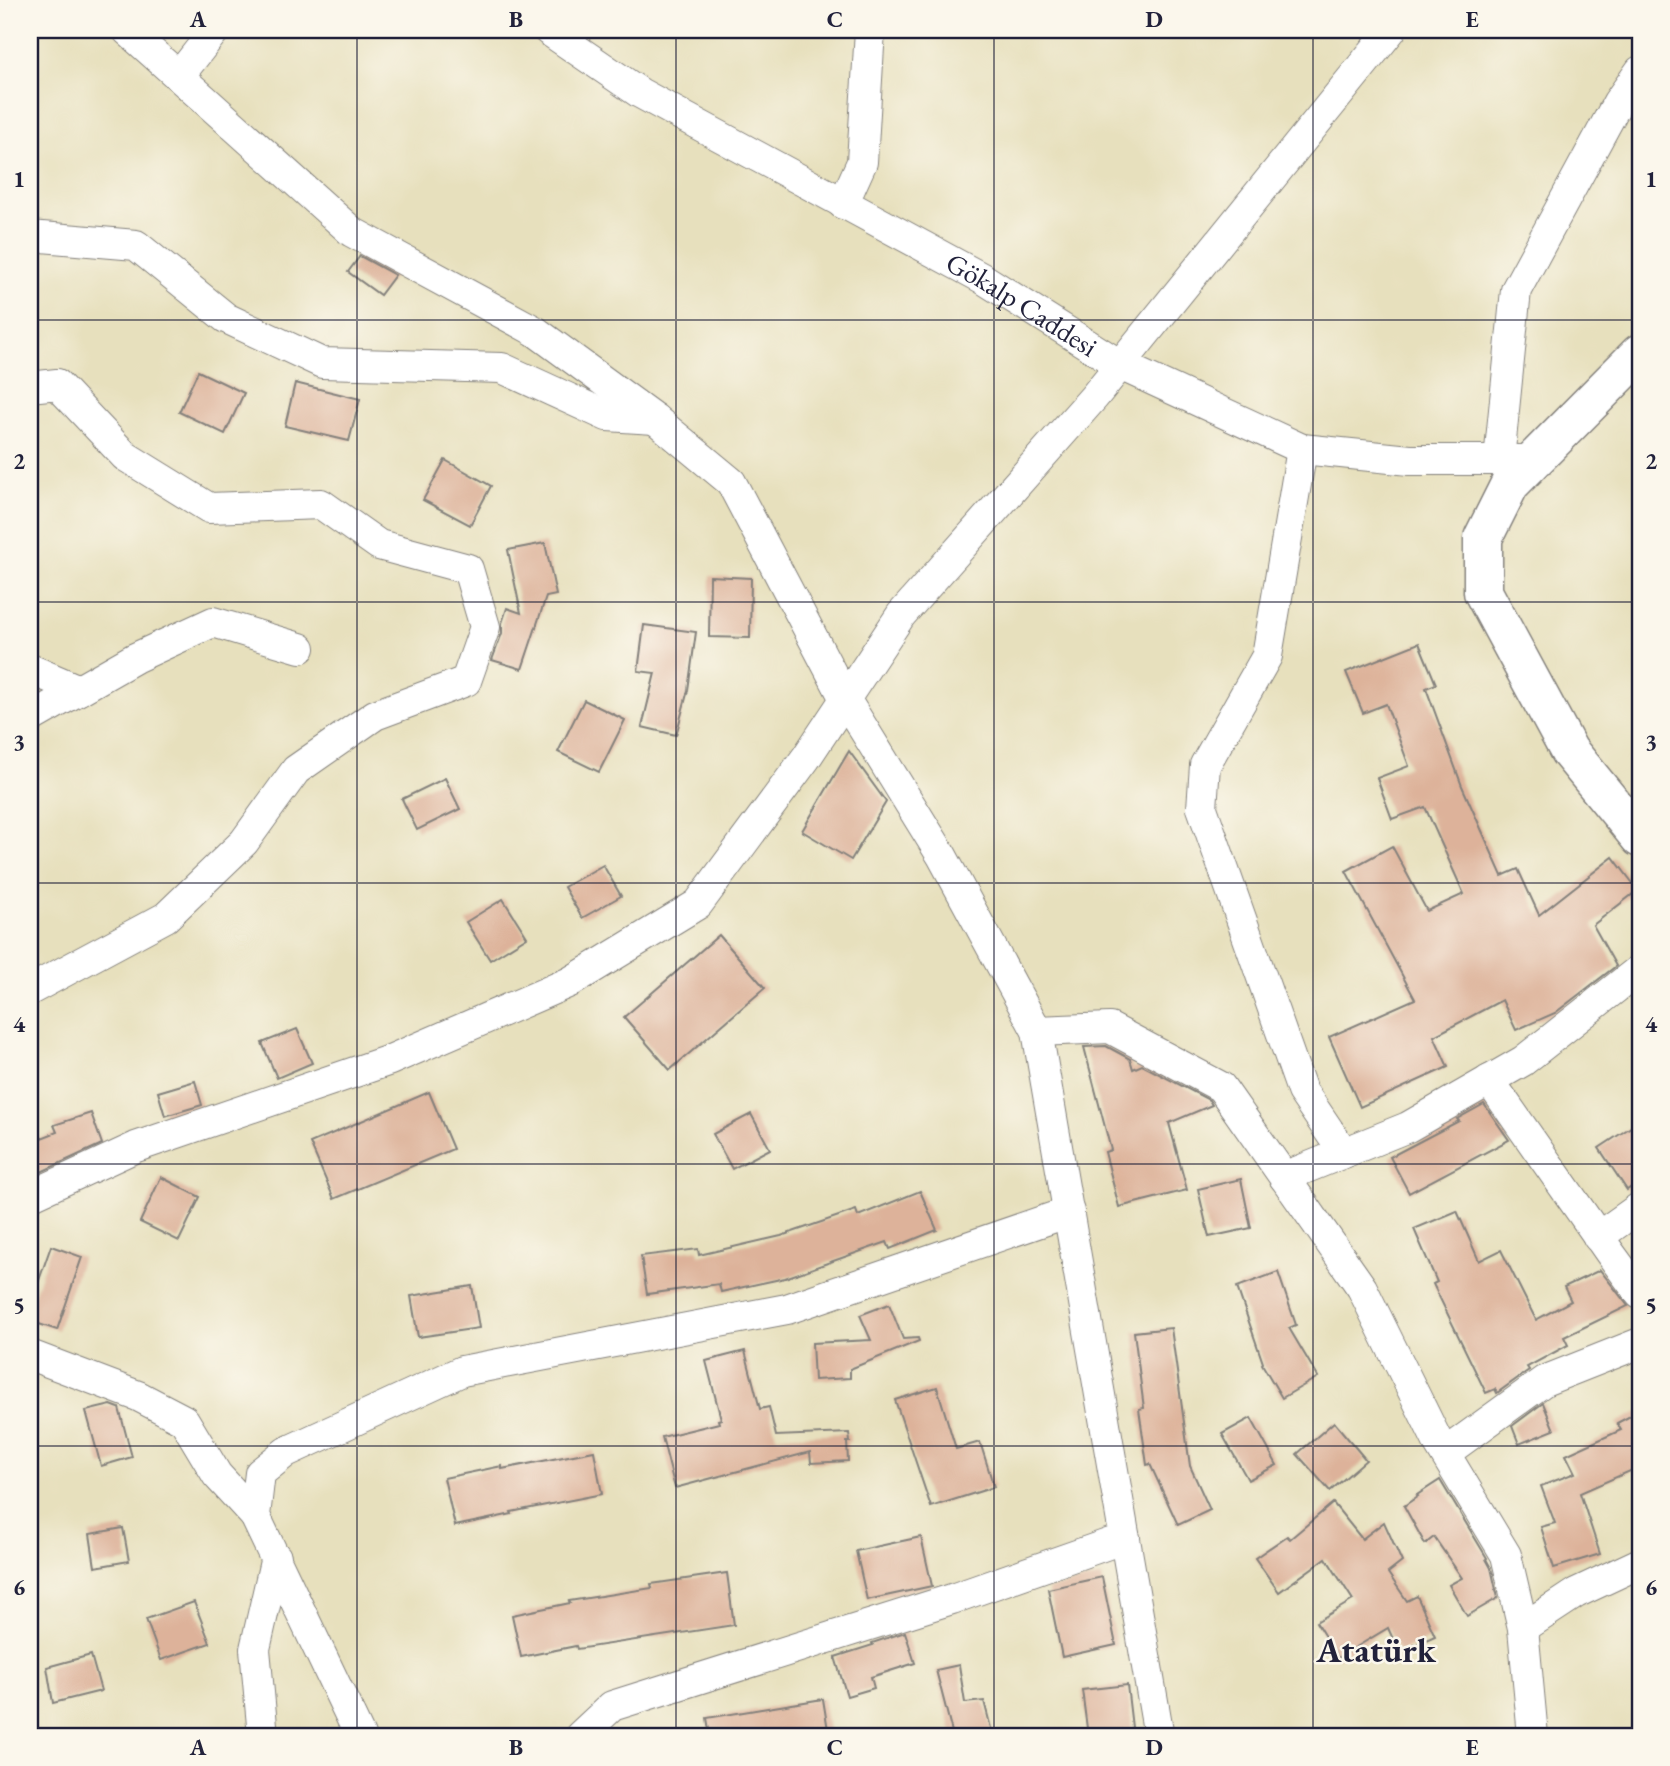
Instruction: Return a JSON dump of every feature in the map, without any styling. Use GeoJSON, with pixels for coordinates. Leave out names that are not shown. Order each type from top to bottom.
{"type":"FeatureCollection","features":[{"type":"Feature","properties":{"kind":"main road"},"geometry":{"type":"LineString","coordinates":[[1640,353],[1517,460],[1510,484],[1483,538],[1483,592],[1569,751],[1640,838]]}},
{"type":"Feature","properties":{"kind":"street"},"geometry":{"type":"LineString","coordinates":[[127,30],[352,232],[535,331],[655,419],[731,482],[845,699],[942,856],[1037,1031],[1159,1736]]}},
{"type":"Feature","properties":{"kind":"street"},"geometry":{"type":"LineString","coordinates":[[178,76],[215,30]]}},
{"type":"Feature","properties":{"kind":"street","name":"Gökalp Caddesi"},"geometry":{"type":"LineString","coordinates":[[548,30],[640,93],[982,278],[1120,365],[1302,449],[1410,460],[1517,460]]}},
{"type":"Feature","properties":{"kind":"street"},"geometry":{"type":"LineString","coordinates":[[843,204],[862,162],[870,30]]}},
{"type":"Feature","properties":{"kind":"street"},"geometry":{"type":"LineString","coordinates":[[30,1196],[136,1147],[390,1060],[570,982],[698,904],[806,758],[901,615],[1085,407],[1391,30]]}},
{"type":"Feature","properties":{"kind":"street"},"geometry":{"type":"LineString","coordinates":[[1517,460],[1516,290],[1618,102],[1640,71]]}},
{"type":"Feature","properties":{"kind":"street"},"geometry":{"type":"LineString","coordinates":[[30,236],[136,245],[226,318],[322,363],[502,368],[607,416],[655,419]]}},
{"type":"Feature","properties":{"kind":"street"},"geometry":{"type":"LineString","coordinates":[[30,387],[57,384],[125,456],[209,508],[321,504],[379,545],[468,569],[485,627],[466,681],[375,715],[296,770],[244,842],[166,917],[30,990]]}},
{"type":"Feature","properties":{"kind":"street"},"geometry":{"type":"LineString","coordinates":[[1302,449],[1267,656],[1205,765],[1202,807],[1302,1091],[1344,1153]]}},
{"type":"Feature","properties":{"kind":"street"},"geometry":{"type":"LineString","coordinates":[[30,718],[135,659],[213,622],[300,648]]}},
{"type":"Feature","properties":{"kind":"street"},"geometry":{"type":"LineString","coordinates":[[30,669],[79,690]]}},
{"type":"Feature","properties":{"kind":"street"},"geometry":{"type":"LineString","coordinates":[[1284,1177],[1408,1127],[1523,1061],[1640,969]]}},
{"type":"Feature","properties":{"kind":"street"},"geometry":{"type":"LineString","coordinates":[[1037,1031],[1110,1028],[1221,1087],[1362,1288],[1445,1453],[1506,1555],[1523,1628],[1533,1736]]}},
{"type":"Feature","properties":{"kind":"street"},"geometry":{"type":"LineString","coordinates":[[1489,1080],[1640,1294]]}},
{"type":"Feature","properties":{"kind":"street"},"geometry":{"type":"LineString","coordinates":[[1598,1237],[1640,1207]]}},
{"type":"Feature","properties":{"kind":"street"},"geometry":{"type":"LineString","coordinates":[[256,1516],[260,1473],[286,1452],[462,1371],[787,1310],[1069,1212]]}},
{"type":"Feature","properties":{"kind":"street"},"geometry":{"type":"LineString","coordinates":[[1445,1453],[1544,1381],[1640,1343]]}},
{"type":"Feature","properties":{"kind":"street"},"geometry":{"type":"LineString","coordinates":[[30,1355],[138,1396],[184,1420],[217,1475],[256,1516],[360,1736]]}},
{"type":"Feature","properties":{"kind":"street"},"geometry":{"type":"LineString","coordinates":[[580,1736],[612,1706],[952,1600],[1125,1538]]}},
{"type":"Feature","properties":{"kind":"street"},"geometry":{"type":"LineString","coordinates":[[263,1736],[255,1649],[276,1557]]}},
{"type":"Feature","properties":{"kind":"street"},"geometry":{"type":"LineString","coordinates":[[1523,1628],[1576,1593],[1640,1563]]}},
{"type":"Feature","properties":{"kind":"building"},"geometry":{"type":"Polygon","coordinates":[[[360,256],[395,275],[380,295],[348,272],[360,256]]]}},
{"type":"Feature","properties":{"kind":"building"},"geometry":{"type":"Polygon","coordinates":[[[198,371],[244,393],[225,434],[179,412],[198,371]]]}},
{"type":"Feature","properties":{"kind":"building"},"geometry":{"type":"Polygon","coordinates":[[[295,383],[360,399],[349,441],[285,426],[295,383]]]}},
{"type":"Feature","properties":{"kind":"building"},"geometry":{"type":"Polygon","coordinates":[[[445,460],[491,486],[470,525],[423,500],[445,460]]]}},
{"type":"Feature","properties":{"kind":"building"},"geometry":{"type":"Polygon","coordinates":[[[545,543],[556,595],[546,597],[522,669],[492,660],[502,633],[507,608],[521,613],[508,550],[545,543]]]}},
{"type":"Feature","properties":{"kind":"building"},"geometry":{"type":"Polygon","coordinates":[[[710,576],[751,578],[750,638],[709,637],[710,576]]]}},
{"type":"Feature","properties":{"kind":"building"},"geometry":{"type":"Polygon","coordinates":[[[644,625],[696,632],[688,690],[676,735],[642,727],[655,673],[638,671],[644,625]]]}},
{"type":"Feature","properties":{"kind":"building"},"geometry":{"type":"Polygon","coordinates":[[[1419,643],[1436,684],[1426,688],[1462,786],[1502,876],[1518,869],[1539,915],[1613,857],[1638,890],[1593,925],[1616,966],[1555,1013],[1516,1030],[1502,1000],[1434,1036],[1448,1067],[1360,1107],[1329,1037],[1415,999],[1346,871],[1392,846],[1427,911],[1464,894],[1425,807],[1392,819],[1377,778],[1409,766],[1386,704],[1363,713],[1346,672],[1419,643]]]}},
{"type":"Feature","properties":{"kind":"building"},"geometry":{"type":"Polygon","coordinates":[[[584,700],[625,720],[599,772],[558,752],[584,700]]]}},
{"type":"Feature","properties":{"kind":"building"},"geometry":{"type":"Polygon","coordinates":[[[849,751],[886,802],[851,860],[802,831],[849,751]]]}},
{"type":"Feature","properties":{"kind":"building"},"geometry":{"type":"Polygon","coordinates":[[[445,778],[460,809],[417,830],[402,799],[445,778]]]}},
{"type":"Feature","properties":{"kind":"building"},"geometry":{"type":"Polygon","coordinates":[[[603,865],[621,896],[582,918],[564,887],[603,865]]]}},
{"type":"Feature","properties":{"kind":"building"},"geometry":{"type":"Polygon","coordinates":[[[503,899],[527,937],[490,960],[466,922],[503,899]]]}},
{"type":"Feature","properties":{"kind":"building"},"geometry":{"type":"Polygon","coordinates":[[[719,935],[765,988],[670,1070],[624,1017],[719,935]]]}},
{"type":"Feature","properties":{"kind":"building"},"geometry":{"type":"Polygon","coordinates":[[[297,1029],[312,1063],[277,1078],[262,1043],[297,1029]]]}},
{"type":"Feature","properties":{"kind":"building"},"geometry":{"type":"Polygon","coordinates":[[[1106,1046],[1130,1059],[1133,1069],[1142,1065],[1209,1100],[1212,1105],[1169,1123],[1187,1190],[1119,1207],[1105,1152],[1111,1150],[1084,1047],[1106,1046]]]}},
{"type":"Feature","properties":{"kind":"building"},"geometry":{"type":"Polygon","coordinates":[[[195,1081],[202,1105],[165,1116],[158,1092],[195,1081]]]}},
{"type":"Feature","properties":{"kind":"building"},"geometry":{"type":"Polygon","coordinates":[[[429,1092],[453,1149],[334,1199],[310,1143],[429,1092]]]}},
{"type":"Feature","properties":{"kind":"building"},"geometry":{"type":"Polygon","coordinates":[[[1484,1104],[1509,1140],[1409,1193],[1390,1157],[1459,1121],[1457,1119],[1484,1104]]]}},
{"type":"Feature","properties":{"kind":"building"},"geometry":{"type":"Polygon","coordinates":[[[91,1113],[102,1144],[30,1177],[30,1118],[39,1139],[57,1132],[54,1125],[91,1113]]]}},
{"type":"Feature","properties":{"kind":"building"},"geometry":{"type":"Polygon","coordinates":[[[751,1114],[770,1149],[732,1169],[713,1134],[751,1114]]]}},
{"type":"Feature","properties":{"kind":"building"},"geometry":{"type":"Polygon","coordinates":[[[1640,1121],[1640,1181],[1627,1190],[1599,1148],[1640,1121]]]}},
{"type":"Feature","properties":{"kind":"building"},"geometry":{"type":"Polygon","coordinates":[[[161,1177],[200,1197],[179,1241],[140,1222],[161,1177]]]}},
{"type":"Feature","properties":{"kind":"building"},"geometry":{"type":"Polygon","coordinates":[[[1241,1179],[1251,1228],[1209,1237],[1198,1189],[1241,1179]]]}},
{"type":"Feature","properties":{"kind":"building"},"geometry":{"type":"Polygon","coordinates":[[[920,1191],[937,1230],[890,1249],[887,1242],[785,1278],[721,1292],[719,1284],[647,1294],[641,1256],[698,1249],[699,1255],[781,1236],[856,1210],[858,1216],[920,1191]]]}},
{"type":"Feature","properties":{"kind":"building"},"geometry":{"type":"Polygon","coordinates":[[[1457,1211],[1479,1261],[1501,1250],[1536,1320],[1571,1301],[1564,1287],[1600,1270],[1628,1306],[1564,1337],[1568,1345],[1527,1367],[1529,1370],[1497,1393],[1495,1389],[1486,1393],[1433,1284],[1437,1282],[1414,1229],[1457,1211]]]}},
{"type":"Feature","properties":{"kind":"building"},"geometry":{"type":"Polygon","coordinates":[[[51,1246],[82,1257],[57,1330],[30,1321],[30,1306],[51,1246]]]}},
{"type":"Feature","properties":{"kind":"building"},"geometry":{"type":"Polygon","coordinates":[[[1278,1272],[1296,1325],[1289,1328],[1318,1377],[1282,1398],[1262,1364],[1237,1287],[1278,1272]]]}},
{"type":"Feature","properties":{"kind":"building"},"geometry":{"type":"Polygon","coordinates":[[[472,1286],[479,1328],[418,1337],[411,1296],[472,1286]]]}},
{"type":"Feature","properties":{"kind":"building"},"geometry":{"type":"Polygon","coordinates":[[[889,1304],[903,1339],[918,1338],[919,1341],[850,1369],[850,1378],[814,1380],[812,1343],[871,1340],[860,1315],[889,1304]]]}},
{"type":"Feature","properties":{"kind":"building"},"geometry":{"type":"Polygon","coordinates":[[[1171,1328],[1190,1466],[1210,1510],[1178,1525],[1150,1464],[1147,1465],[1139,1409],[1144,1408],[1134,1332],[1171,1328]]]}},
{"type":"Feature","properties":{"kind":"building"},"geometry":{"type":"Polygon","coordinates":[[[745,1351],[760,1409],[769,1407],[776,1436],[849,1433],[848,1461],[811,1463],[810,1452],[675,1488],[662,1437],[719,1423],[718,1420],[721,1419],[706,1361],[745,1351]]]}},
{"type":"Feature","properties":{"kind":"building"},"geometry":{"type":"Polygon","coordinates":[[[937,1387],[956,1449],[980,1442],[994,1487],[931,1507],[895,1400],[937,1387]]]}},
{"type":"Feature","properties":{"kind":"building"},"geometry":{"type":"Polygon","coordinates":[[[1543,1403],[1554,1430],[1519,1444],[1512,1426],[1543,1403]]]}},
{"type":"Feature","properties":{"kind":"building"},"geometry":{"type":"Polygon","coordinates":[[[111,1405],[119,1408],[132,1457],[101,1466],[86,1411],[111,1405]]]}},
{"type":"Feature","properties":{"kind":"building"},"geometry":{"type":"Polygon","coordinates":[[[1640,1411],[1640,1470],[1639,1467],[1580,1493],[1600,1554],[1554,1568],[1541,1527],[1555,1523],[1541,1486],[1575,1473],[1566,1455],[1621,1430],[1617,1423],[1640,1411]]]}},
{"type":"Feature","properties":{"kind":"building"},"geometry":{"type":"Polygon","coordinates":[[[1251,1418],[1277,1465],[1248,1480],[1222,1434],[1251,1418]]]}},
{"type":"Feature","properties":{"kind":"building"},"geometry":{"type":"Polygon","coordinates":[[[1334,1422],[1366,1460],[1330,1491],[1297,1454],[1334,1422]]]}},
{"type":"Feature","properties":{"kind":"building"},"geometry":{"type":"Polygon","coordinates":[[[594,1451],[602,1494],[455,1526],[444,1478],[594,1451]]]}},
{"type":"Feature","properties":{"kind":"building"},"geometry":{"type":"Polygon","coordinates":[[[1440,1480],[1487,1558],[1498,1598],[1467,1616],[1449,1585],[1462,1578],[1434,1537],[1425,1544],[1404,1506],[1440,1480]]]}},
{"type":"Feature","properties":{"kind":"building"},"geometry":{"type":"Polygon","coordinates":[[[1333,1503],[1362,1539],[1384,1522],[1402,1562],[1388,1573],[1407,1601],[1417,1596],[1435,1636],[1399,1652],[1388,1628],[1338,1658],[1316,1622],[1353,1600],[1326,1558],[1279,1592],[1255,1558],[1287,1536],[1290,1539],[1333,1503]]]}},
{"type":"Feature","properties":{"kind":"building"},"geometry":{"type":"Polygon","coordinates":[[[123,1528],[129,1561],[95,1567],[90,1534],[123,1528]]]}},
{"type":"Feature","properties":{"kind":"building"},"geometry":{"type":"Polygon","coordinates":[[[921,1537],[932,1586],[867,1600],[856,1551],[921,1537]]]}},
{"type":"Feature","properties":{"kind":"building"},"geometry":{"type":"Polygon","coordinates":[[[727,1573],[734,1625],[577,1649],[576,1646],[521,1657],[512,1615],[570,1603],[569,1601],[652,1588],[651,1584],[727,1573]]]}},
{"type":"Feature","properties":{"kind":"building"},"geometry":{"type":"Polygon","coordinates":[[[1102,1577],[1116,1645],[1062,1657],[1048,1589],[1102,1577]]]}},
{"type":"Feature","properties":{"kind":"building"},"geometry":{"type":"Polygon","coordinates":[[[194,1602],[210,1643],[161,1660],[146,1619],[194,1602]]]}},
{"type":"Feature","properties":{"kind":"building"},"geometry":{"type":"Polygon","coordinates":[[[905,1632],[915,1663],[871,1677],[874,1688],[847,1696],[835,1657],[905,1632]]]}},
{"type":"Feature","properties":{"kind":"building"},"geometry":{"type":"Polygon","coordinates":[[[91,1655],[101,1691],[53,1703],[47,1667],[91,1655]]]}},
{"type":"Feature","properties":{"kind":"building"},"geometry":{"type":"Polygon","coordinates":[[[959,1665],[965,1703],[984,1701],[993,1736],[953,1736],[936,1670],[959,1665]]]}},
{"type":"Feature","properties":{"kind":"building"},"geometry":{"type":"Polygon","coordinates":[[[1127,1685],[1133,1736],[1088,1736],[1082,1690],[1127,1685]]]}},
{"type":"Feature","properties":{"kind":"building"},"geometry":{"type":"Polygon","coordinates":[[[823,1699],[829,1736],[710,1736],[707,1718],[823,1699]]]}},
{"type":"Feature","properties":{"kind":"district","name":"Atatürk"},"geometry":{"type":"Point","coordinates":[1376,1650]}}]}
